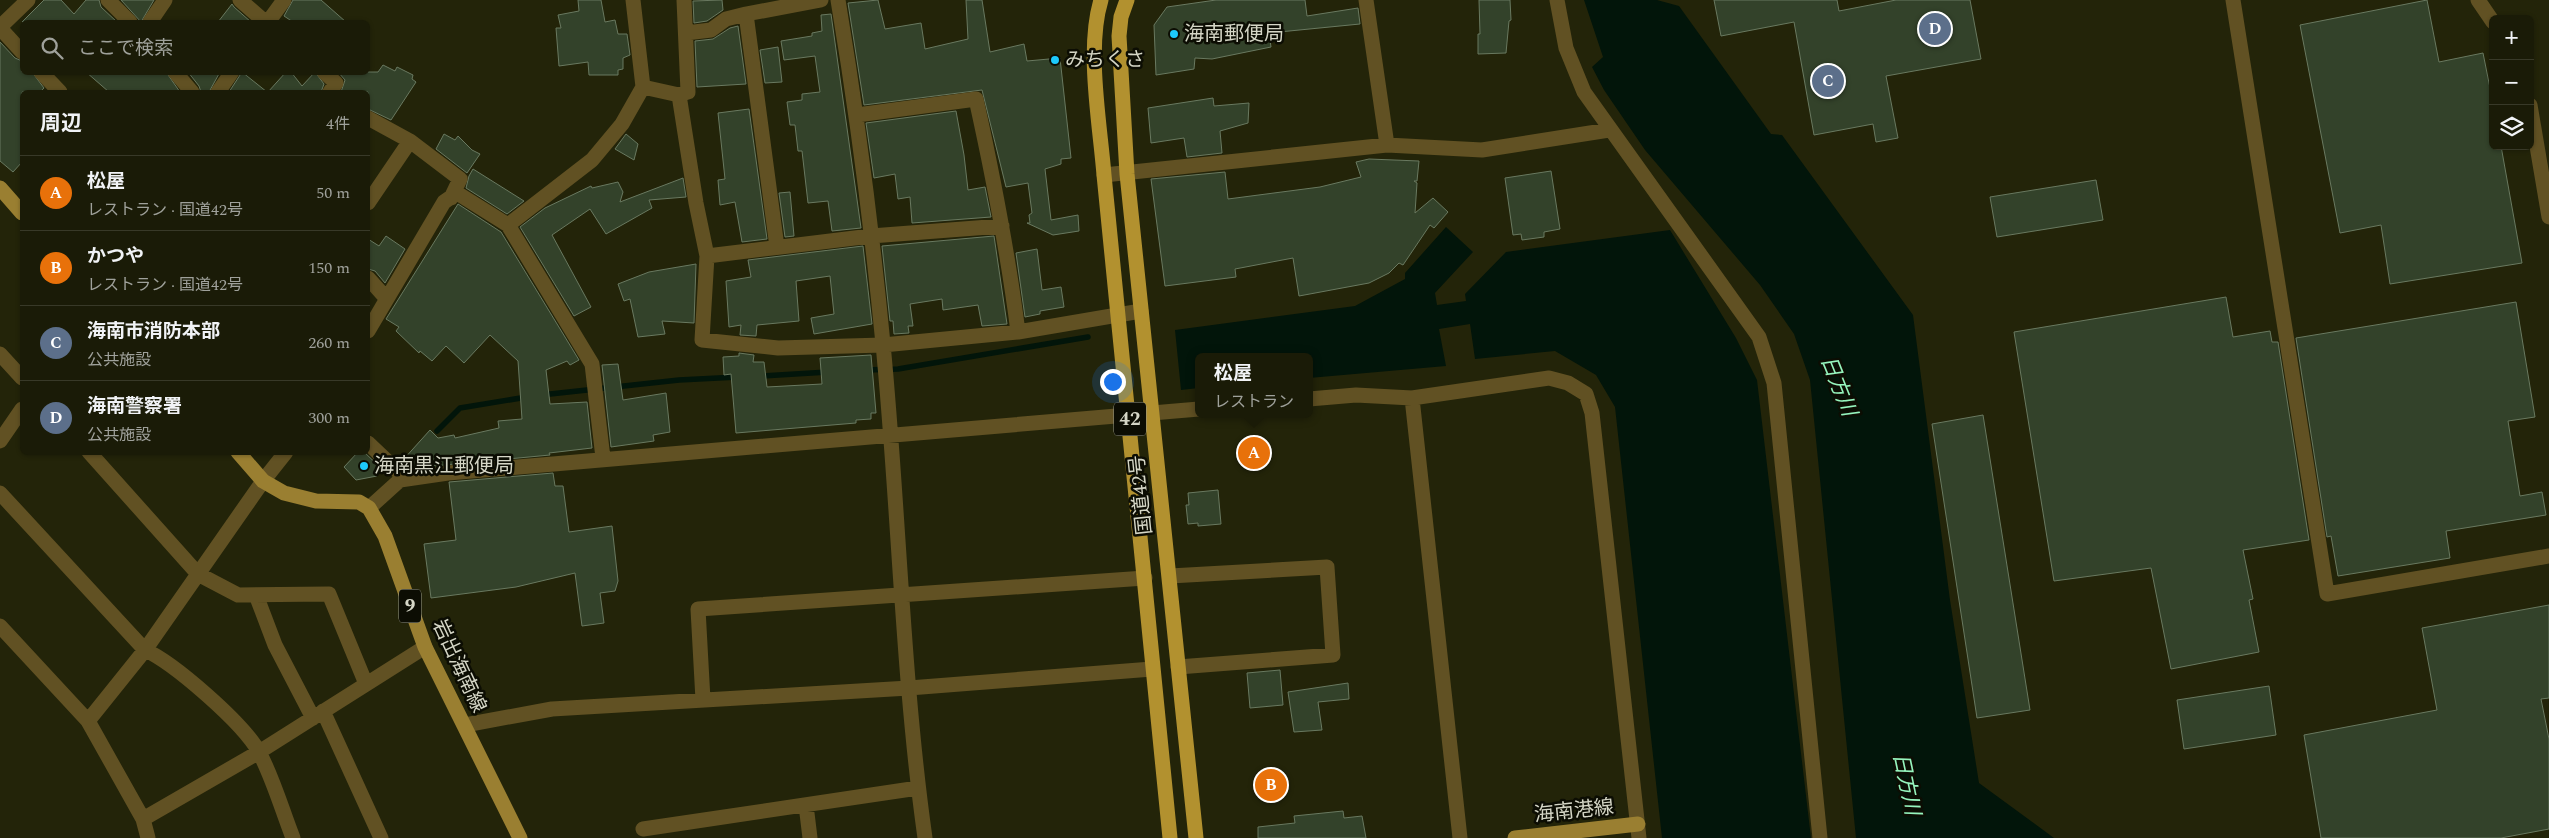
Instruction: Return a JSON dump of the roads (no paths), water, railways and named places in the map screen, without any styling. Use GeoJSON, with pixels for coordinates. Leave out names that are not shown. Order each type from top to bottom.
{"type":"FeatureCollection","features":[{"type":"Feature","properties":{"kind":"highway"},"geometry":{"type":"LineString","coordinates":[[1094,0],[1095,36]]}},
{"type":"Feature","properties":{"kind":"highway","name":"国道42号"},"geometry":{"type":"LineString","coordinates":[[1101,0],[1095,36],[1096,80],[1117,315],[1129,415],[1152,669],[1170,838]]}},
{"type":"Feature","properties":{"kind":"highway"},"geometry":{"type":"LineString","coordinates":[[1116,0],[1119,36]]}},
{"type":"Feature","properties":{"kind":"highway","name":"国道42号"},"geometry":{"type":"LineString","coordinates":[[1127,0],[1121,17],[1119,36],[1127,174],[1196,838]]}},
{"type":"Feature","properties":{"kind":"main road"},"geometry":{"type":"LineString","coordinates":[[0,188],[20,211]]}},
{"type":"Feature","properties":{"kind":"main road"},"geometry":{"type":"LineString","coordinates":[[241,455],[263,480],[284,493],[316,501],[359,502],[369,508]]}},
{"type":"Feature","properties":{"kind":"main road","name":"岩出海南線"},"geometry":{"type":"LineString","coordinates":[[369,508],[385,536],[425,647],[520,838]]}},
{"type":"Feature","properties":{"kind":"main road","name":"海南港線"},"geometry":{"type":"LineString","coordinates":[[1515,838],[1639,831]]}},
{"type":"Feature","properties":{"kind":"street"},"geometry":{"type":"LineString","coordinates":[[20,50],[0,28],[28,0]]}},
{"type":"Feature","properties":{"kind":"street"},"geometry":{"type":"LineString","coordinates":[[108,0],[128,20]]}},
{"type":"Feature","properties":{"kind":"street"},"geometry":{"type":"LineString","coordinates":[[151,20],[165,0]]}},
{"type":"Feature","properties":{"kind":"street"},"geometry":{"type":"LineString","coordinates":[[240,0],[273,20],[284,0]]}},
{"type":"Feature","properties":{"kind":"street"},"geometry":{"type":"LineString","coordinates":[[508,225],[592,160],[622,124],[643,88],[633,0]]}},
{"type":"Feature","properties":{"kind":"street"},"geometry":{"type":"LineString","coordinates":[[643,88],[679,95],[688,92],[684,0]]}},
{"type":"Feature","properties":{"kind":"street"},"geometry":{"type":"LineString","coordinates":[[686,33],[712,30],[726,19],[746,14],[822,0]]}},
{"type":"Feature","properties":{"kind":"street"},"geometry":{"type":"LineString","coordinates":[[838,0],[857,115],[883,345],[909,688],[918,788],[925,838]]}},
{"type":"Feature","properties":{"kind":"street"},"geometry":{"type":"LineString","coordinates":[[1366,0],[1387,145]]}},
{"type":"Feature","properties":{"kind":"street"},"geometry":{"type":"LineString","coordinates":[[1557,0],[1573,68],[1584,92],[1609,130],[1758,337],[1774,383],[1820,838]]}},
{"type":"Feature","properties":{"kind":"street"},"geometry":{"type":"LineString","coordinates":[[2233,0],[2327,594],[2549,556]]}},
{"type":"Feature","properties":{"kind":"street"},"geometry":{"type":"LineString","coordinates":[[2478,0],[2489,16]]}},
{"type":"Feature","properties":{"kind":"street"},"geometry":{"type":"LineString","coordinates":[[746,14],[777,247]]}},
{"type":"Feature","properties":{"kind":"street"},"geometry":{"type":"LineString","coordinates":[[44,75],[58,90]]}},
{"type":"Feature","properties":{"kind":"street"},"geometry":{"type":"LineString","coordinates":[[178,75],[190,90]]}},
{"type":"Feature","properties":{"kind":"street"},"geometry":{"type":"LineString","coordinates":[[219,90],[230,75]]}},
{"type":"Feature","properties":{"kind":"street"},"geometry":{"type":"LineString","coordinates":[[327,75],[336,83],[331,90]]}},
{"type":"Feature","properties":{"kind":"street"},"geometry":{"type":"LineString","coordinates":[[679,95],[696,203],[707,256],[702,340],[778,348],[883,345],[1018,332],[1141,311]]}},
{"type":"Feature","properties":{"kind":"street"},"geometry":{"type":"LineString","coordinates":[[857,115],[976,98],[1002,226],[1018,332]]}},
{"type":"Feature","properties":{"kind":"street"},"geometry":{"type":"LineString","coordinates":[[370,119],[410,141],[460,179],[451,198]]}},
{"type":"Feature","properties":{"kind":"street"},"geometry":{"type":"LineString","coordinates":[[2534,129],[2549,217]]}},
{"type":"Feature","properties":{"kind":"street"},"geometry":{"type":"LineString","coordinates":[[1104,176],[1291,154],[1387,145],[1482,150],[1609,130]]}},
{"type":"Feature","properties":{"kind":"street"},"geometry":{"type":"LineString","coordinates":[[370,200],[410,141]]}},
{"type":"Feature","properties":{"kind":"street"},"geometry":{"type":"LineString","coordinates":[[370,327],[444,202],[458,193],[508,225],[592,364],[603,458]]}},
{"type":"Feature","properties":{"kind":"street"},"geometry":{"type":"LineString","coordinates":[[707,256],[871,236],[1002,226]]}},
{"type":"Feature","properties":{"kind":"street"},"geometry":{"type":"LineString","coordinates":[[370,280],[386,298]]}},
{"type":"Feature","properties":{"kind":"street"},"geometry":{"type":"LineString","coordinates":[[0,354],[20,376]]}},
{"type":"Feature","properties":{"kind":"street"},"geometry":{"type":"LineString","coordinates":[[1313,399],[1356,395],[1412,398],[1550,378],[1568,383],[1586,394],[1592,413],[1639,831]]}},
{"type":"Feature","properties":{"kind":"street"},"geometry":{"type":"LineString","coordinates":[[1412,398],[1460,838]]}},
{"type":"Feature","properties":{"kind":"street"},"geometry":{"type":"LineString","coordinates":[[369,508],[400,480],[406,479],[603,458],[1195,409]]}},
{"type":"Feature","properties":{"kind":"street"},"geometry":{"type":"LineString","coordinates":[[0,441],[20,412]]}},
{"type":"Feature","properties":{"kind":"street"},"geometry":{"type":"LineString","coordinates":[[370,445],[406,479]]}},
{"type":"Feature","properties":{"kind":"street"},"geometry":{"type":"LineString","coordinates":[[92,455],[198,574],[238,595],[329,594],[366,684]]}},
{"type":"Feature","properties":{"kind":"street"},"geometry":{"type":"LineString","coordinates":[[88,721],[145,650],[263,480],[284,455]]}},
{"type":"Feature","properties":{"kind":"street"},"geometry":{"type":"LineString","coordinates":[[0,492],[145,650],[162,658],[240,726],[259,752],[293,838]]}},
{"type":"Feature","properties":{"kind":"street"},"geometry":{"type":"LineString","coordinates":[[1170,576],[1327,567],[1333,655],[1178,667]]}},
{"type":"Feature","properties":{"kind":"street"},"geometry":{"type":"LineString","coordinates":[[703,700],[698,609],[1144,578]]}},
{"type":"Feature","properties":{"kind":"street"},"geometry":{"type":"LineString","coordinates":[[256,595],[275,645],[318,715],[381,838]]}},
{"type":"Feature","properties":{"kind":"street"},"geometry":{"type":"LineString","coordinates":[[0,626],[88,721],[143,819],[148,838]]}},
{"type":"Feature","properties":{"kind":"street"},"geometry":{"type":"LineString","coordinates":[[143,819],[259,752],[425,647]]}},
{"type":"Feature","properties":{"kind":"street"},"geometry":{"type":"LineString","coordinates":[[465,725],[552,709],[909,688],[1152,669]]}},
{"type":"Feature","properties":{"kind":"street"},"geometry":{"type":"LineString","coordinates":[[643,829],[675,831],[806,805],[918,788]]}},
{"type":"Feature","properties":{"kind":"street"},"geometry":{"type":"LineString","coordinates":[[806,805],[810,838]]}},
{"type":"Feature","properties":{"kind":"water","name":"日方川"},"geometry":{"type":"Polygon","coordinates":[[[1584,0],[1657,0],[1679,6],[1771,134],[1782,135],[1913,315],[1950,600],[1979,783],[2054,838],[1856,838],[1810,380],[1794,334],[1760,285],[1645,150],[1604,90],[1592,67],[1603,57],[1584,0]]]}},
{"type":"Feature","properties":{"kind":"water"},"geometry":{"type":"Polygon","coordinates":[[[1446,227],[1473,252],[1435,293],[1437,305],[1466,301],[1465,294],[1506,252],[1670,230],[1736,338],[1757,380],[1811,838],[1662,838],[1615,407],[1596,375],[1555,351],[1475,359],[1470,324],[1439,329],[1446,366],[1313,378],[1313,353],[1195,353],[1195,388],[1181,390],[1175,330],[1355,306],[1405,279],[1405,273],[1446,227]]]}},
{"type":"Feature","properties":{"kind":"waterway"},"geometry":{"type":"LineString","coordinates":[[865,370],[898,369],[1088,337]]}},
{"type":"Feature","properties":{"kind":"waterway"},"geometry":{"type":"LineString","coordinates":[[760,376],[828,372]]}},
{"type":"Feature","properties":{"kind":"waterway"},"geometry":{"type":"LineString","coordinates":[[541,395],[679,380],[738,377]]}},
{"type":"Feature","properties":{"kind":"waterway"},"geometry":{"type":"LineString","coordinates":[[437,431],[460,408],[527,397]]}},
{"type":"Feature","properties":{"kind":"place","name":"海南警察署"},"geometry":{"type":"Point","coordinates":[1935,29]}},
{"type":"Feature","properties":{"kind":"place","name":"海南郵便局"},"geometry":{"type":"Point","coordinates":[1174,34]}},
{"type":"Feature","properties":{"kind":"place","name":"みちくさ"},"geometry":{"type":"Point","coordinates":[1055,60]}},
{"type":"Feature","properties":{"kind":"place","name":"海南市消防本部"},"geometry":{"type":"Point","coordinates":[1828,81]}},
{"type":"Feature","properties":{"kind":"place","name":"松屋"},"geometry":{"type":"Point","coordinates":[1254,453]}},
{"type":"Feature","properties":{"kind":"place","name":"海南黒江郵便局"},"geometry":{"type":"Point","coordinates":[364,466]}},
{"type":"Feature","properties":{"kind":"place","name":"かつや"},"geometry":{"type":"Point","coordinates":[1271,785]}}]}
